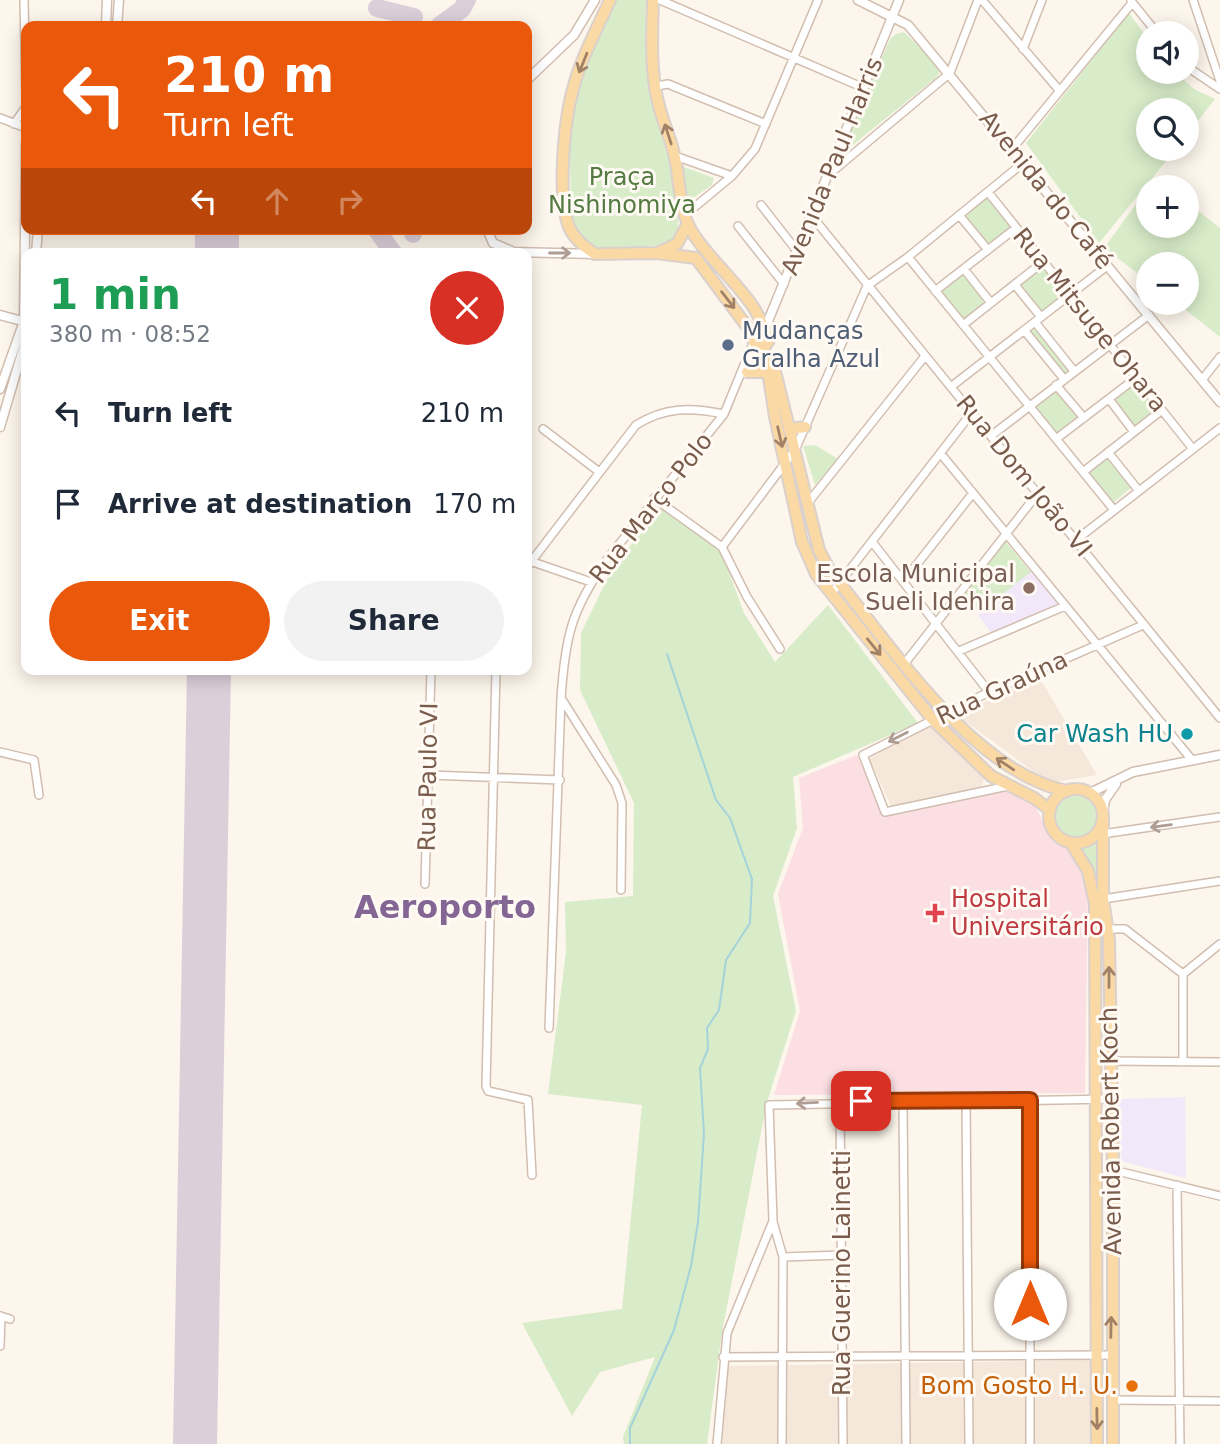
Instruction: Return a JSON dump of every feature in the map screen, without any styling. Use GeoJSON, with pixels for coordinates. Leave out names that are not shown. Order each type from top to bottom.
{"type":"FeatureCollection","features":[{"type":"Feature","properties":{"kind":"main road"},"geometry":{"type":"LineString","coordinates":[[610,0],[573,88],[565,161],[564,209],[575,237],[595,254],[656,253],[696,258],[761,339],[790,429],[819,550],[840,583],[947,713],[1003,765],[1044,786],[1090,793],[1103,815],[1100,828],[1088,841],[1070,843],[1063,840],[1051,827],[1050,810],[1053,802],[1067,791]]}},
{"type":"Feature","properties":{"kind":"main road"},"geometry":{"type":"LineString","coordinates":[[653,0],[652,39],[656,86],[675,156],[686,220],[717,265],[760,314],[761,339],[802,542],[816,574],[933,720],[991,776],[1050,810]]}},
{"type":"Feature","properties":{"kind":"main road"},"geometry":{"type":"LineString","coordinates":[[656,253],[677,244],[686,220]]}},
{"type":"Feature","properties":{"kind":"main road"},"geometry":{"type":"LineString","coordinates":[[707,273],[717,265]]}},
{"type":"Feature","properties":{"kind":"main road"},"geometry":{"type":"LineString","coordinates":[[744,374],[768,372]]}},
{"type":"Feature","properties":{"kind":"main road"},"geometry":{"type":"LineString","coordinates":[[790,429],[805,427]]}},
{"type":"Feature","properties":{"kind":"main road","name":"Avenida Robert Koch"},"geometry":{"type":"LineString","coordinates":[[1103,815],[1103,899],[1108,935],[1113,1170],[1113,1444]]}},
{"type":"Feature","properties":{"kind":"main road","name":"Avenida Robert Koch"},"geometry":{"type":"LineString","coordinates":[[1070,843],[1084,863],[1092,884],[1097,1444]]}},
{"type":"Feature","properties":{"kind":"main road"},"geometry":{"type":"LineString","coordinates":[[1093,937],[1108,935]]}},
{"type":"Feature","properties":{"kind":"street"},"geometry":{"type":"LineString","coordinates":[[24,0],[24,21]]}},
{"type":"Feature","properties":{"kind":"street"},"geometry":{"type":"LineString","coordinates":[[106,21],[107,0]]}},
{"type":"Feature","properties":{"kind":"street"},"geometry":{"type":"LineString","coordinates":[[117,21],[119,0]]}},
{"type":"Feature","properties":{"kind":"street"},"geometry":{"type":"LineString","coordinates":[[532,74],[575,35],[595,0]]}},
{"type":"Feature","properties":{"kind":"street"},"geometry":{"type":"LineString","coordinates":[[660,0],[864,88]]}},
{"type":"Feature","properties":{"kind":"street"},"geometry":{"type":"LineString","coordinates":[[686,220],[732,176],[755,149],[818,0]]}},
{"type":"Feature","properties":{"kind":"street","name":"Avenida do Café"},"geometry":{"type":"LineString","coordinates":[[858,0],[908,25],[1136,300]]}},
{"type":"Feature","properties":{"kind":"street","name":"Avenida Paul Harris"},"geometry":{"type":"LineString","coordinates":[[761,339],[899,0]]}},
{"type":"Feature","properties":{"kind":"street"},"geometry":{"type":"LineString","coordinates":[[827,176],[950,73],[980,0],[1059,90]]}},
{"type":"Feature","properties":{"kind":"street"},"geometry":{"type":"LineString","coordinates":[[1023,49],[1042,0]]}},
{"type":"Feature","properties":{"kind":"street"},"geometry":{"type":"LineString","coordinates":[[1193,0],[1220,81]]}},
{"type":"Feature","properties":{"kind":"street"},"geometry":{"type":"LineString","coordinates":[[1012,149],[1131,2],[1147,21]]}},
{"type":"Feature","properties":{"kind":"street"},"geometry":{"type":"LineString","coordinates":[[1199,75],[1220,89]]}},
{"type":"Feature","properties":{"kind":"street"},"geometry":{"type":"LineString","coordinates":[[656,86],[668,85],[766,124]]}},
{"type":"Feature","properties":{"kind":"street"},"geometry":{"type":"LineString","coordinates":[[14,124],[21,114]]}},
{"type":"Feature","properties":{"kind":"street"},"geometry":{"type":"LineString","coordinates":[[0,118],[21,126]]}},
{"type":"Feature","properties":{"kind":"street"},"geometry":{"type":"LineString","coordinates":[[675,156],[732,176]]}},
{"type":"Feature","properties":{"kind":"street"},"geometry":{"type":"LineString","coordinates":[[722,547],[795,450],[867,286],[908,257],[1023,163]]}},
{"type":"Feature","properties":{"kind":"street","name":"Rua Mitsuge Ohara"},"geometry":{"type":"LineString","coordinates":[[988,192],[1193,449]]}},
{"type":"Feature","properties":{"kind":"street"},"geometry":{"type":"LineString","coordinates":[[761,205],[797,251]]}},
{"type":"Feature","properties":{"kind":"street","name":"Rua Dom João VI"},"geometry":{"type":"LineString","coordinates":[[811,215],[1220,718]]}},
{"type":"Feature","properties":{"kind":"street"},"geometry":{"type":"LineString","coordinates":[[959,215],[988,250]]}},
{"type":"Feature","properties":{"kind":"street"},"geometry":{"type":"LineString","coordinates":[[738,226],[784,284]]}},
{"type":"Feature","properties":{"kind":"street"},"geometry":{"type":"LineString","coordinates":[[935,291],[1016,228]]}},
{"type":"Feature","properties":{"kind":"street"},"geometry":{"type":"LineString","coordinates":[[806,229],[828,236]]}},
{"type":"Feature","properties":{"kind":"street"},"geometry":{"type":"LineString","coordinates":[[490,235],[493,243],[505,248]]}},
{"type":"Feature","properties":{"kind":"street"},"geometry":{"type":"LineString","coordinates":[[532,252],[595,254]]}},
{"type":"Feature","properties":{"kind":"street"},"geometry":{"type":"LineString","coordinates":[[908,257],[1114,510]]}},
{"type":"Feature","properties":{"kind":"street"},"geometry":{"type":"LineString","coordinates":[[963,325],[1044,262]]}},
{"type":"Feature","properties":{"kind":"street"},"geometry":{"type":"LineString","coordinates":[[952,386],[1107,266]]}},
{"type":"Feature","properties":{"kind":"street"},"geometry":{"type":"LineString","coordinates":[[964,269],[991,303]]}},
{"type":"Feature","properties":{"kind":"street"},"geometry":{"type":"LineString","coordinates":[[1015,285],[1074,371]]}},
{"type":"Feature","properties":{"kind":"street"},"geometry":{"type":"LineString","coordinates":[[992,435],[1149,315]]}},
{"type":"Feature","properties":{"kind":"street","name":"Avenida do Café"},"geometry":{"type":"LineString","coordinates":[[1149,315],[1220,402]]}},
{"type":"Feature","properties":{"kind":"street"},"geometry":{"type":"LineString","coordinates":[[0,316],[21,320]]}},
{"type":"Feature","properties":{"kind":"street"},"geometry":{"type":"LineString","coordinates":[[1024,330],[1064,379]]}},
{"type":"Feature","properties":{"kind":"street"},"geometry":{"type":"LineString","coordinates":[[0,389],[21,332]]}},
{"type":"Feature","properties":{"kind":"street","name":"Rua Março Polo"},"geometry":{"type":"LineString","coordinates":[[549,1028],[556,894],[561,699],[565,649],[571,620],[591,582],[654,498],[724,414],[761,339]]}},
{"type":"Feature","properties":{"kind":"street"},"geometry":{"type":"LineString","coordinates":[[0,427],[21,356]]}},
{"type":"Feature","properties":{"kind":"street"},"geometry":{"type":"LineString","coordinates":[[807,504],[925,356]]}},
{"type":"Feature","properties":{"kind":"street"},"geometry":{"type":"LineString","coordinates":[[1202,380],[1220,357]]}},
{"type":"Feature","properties":{"kind":"street"},"geometry":{"type":"LineString","coordinates":[[1056,439],[1136,378]]}},
{"type":"Feature","properties":{"kind":"street"},"geometry":{"type":"LineString","coordinates":[[1056,385],[1084,418]]}},
{"type":"Feature","properties":{"kind":"street"},"geometry":{"type":"LineString","coordinates":[[1109,399],[1134,432]]}},
{"type":"Feature","properties":{"kind":"street"},"geometry":{"type":"LineString","coordinates":[[532,558],[636,425],[654,414],[676,409],[699,408],[724,414]]}},
{"type":"Feature","properties":{"kind":"street"},"geometry":{"type":"LineString","coordinates":[[1083,472],[1162,410]]}},
{"type":"Feature","properties":{"kind":"street"},"geometry":{"type":"LineString","coordinates":[[831,594],[873,544],[973,411]]}},
{"type":"Feature","properties":{"kind":"street"},"geometry":{"type":"LineString","coordinates":[[1076,540],[1220,428]]}},
{"type":"Feature","properties":{"kind":"street"},"geometry":{"type":"LineString","coordinates":[[543,429],[598,471]]}},
{"type":"Feature","properties":{"kind":"street"},"geometry":{"type":"LineString","coordinates":[[1108,452],[1139,491]]}},
{"type":"Feature","properties":{"kind":"street"},"geometry":{"type":"LineString","coordinates":[[941,454],[1192,760]]}},
{"type":"Feature","properties":{"kind":"street"},"geometry":{"type":"LineString","coordinates":[[905,663],[1038,493]]}},
{"type":"Feature","properties":{"kind":"street"},"geometry":{"type":"LineString","coordinates":[[904,582],[973,494]]}},
{"type":"Feature","properties":{"kind":"street"},"geometry":{"type":"LineString","coordinates":[[654,498],[722,547],[747,597],[780,649]]}},
{"type":"Feature","properties":{"kind":"street"},"geometry":{"type":"LineString","coordinates":[[873,544],[989,692]]}},
{"type":"Feature","properties":{"kind":"street"},"geometry":{"type":"LineString","coordinates":[[532,564],[591,582]]}},
{"type":"Feature","properties":{"kind":"street"},"geometry":{"type":"LineString","coordinates":[[959,651],[1065,606]]}},
{"type":"Feature","properties":{"kind":"street","name":"Rua Graúna"},"geometry":{"type":"LineString","coordinates":[[1010,786],[885,812],[863,755],[989,692],[1143,625]]}},
{"type":"Feature","properties":{"kind":"street","name":"Rua Paulo VI"},"geometry":{"type":"LineString","coordinates":[[425,884],[431,675]]}},
{"type":"Feature","properties":{"kind":"street"},"geometry":{"type":"LineString","coordinates":[[496,675],[486,1086],[488,1091],[527,1100],[532,1175]]}},
{"type":"Feature","properties":{"kind":"street"},"geometry":{"type":"LineString","coordinates":[[561,699],[616,785],[622,803],[621,890]]}},
{"type":"Feature","properties":{"kind":"street"},"geometry":{"type":"LineString","coordinates":[[0,752],[34,760],[39,795]]}},
{"type":"Feature","properties":{"kind":"street"},"geometry":{"type":"LineString","coordinates":[[1090,793],[1123,777],[1220,755]]}},
{"type":"Feature","properties":{"kind":"street"},"geometry":{"type":"LineString","coordinates":[[429,775],[560,779]]}},
{"type":"Feature","properties":{"kind":"street","name":"Avenida Robert Koch"},"geometry":{"type":"LineString","coordinates":[[1103,815],[1105,800],[1123,777]]}},
{"type":"Feature","properties":{"kind":"street"},"geometry":{"type":"LineString","coordinates":[[1102,834],[1220,817]]}},
{"type":"Feature","properties":{"kind":"street"},"geometry":{"type":"LineString","coordinates":[[1103,899],[1220,881]]}},
{"type":"Feature","properties":{"kind":"street"},"geometry":{"type":"LineString","coordinates":[[1108,935],[1123,928],[1184,974]]}},
{"type":"Feature","properties":{"kind":"street"},"geometry":{"type":"LineString","coordinates":[[1183,1062],[1184,974],[1220,944]]}},
{"type":"Feature","properties":{"kind":"street"},"geometry":{"type":"LineString","coordinates":[[1109,1061],[1220,1062]]}},
{"type":"Feature","properties":{"kind":"street"},"geometry":{"type":"LineString","coordinates":[[782,1444],[783,1257],[773,1221],[769,1105],[841,1101],[1111,1099]]}},
{"type":"Feature","properties":{"kind":"street"},"geometry":{"type":"LineString","coordinates":[[1030,1100],[1030,1444]]}},
{"type":"Feature","properties":{"kind":"street","name":"Rua Guerino Lainetti"},"geometry":{"type":"LineString","coordinates":[[841,1101],[843,1444]]}},
{"type":"Feature","properties":{"kind":"street"},"geometry":{"type":"LineString","coordinates":[[903,1101],[906,1444]]}},
{"type":"Feature","properties":{"kind":"street"},"geometry":{"type":"LineString","coordinates":[[966,1101],[969,1444]]}},
{"type":"Feature","properties":{"kind":"street"},"geometry":{"type":"LineString","coordinates":[[1113,1170],[1220,1196]]}},
{"type":"Feature","properties":{"kind":"street"},"geometry":{"type":"LineString","coordinates":[[1177,1185],[1180,1444]]}},
{"type":"Feature","properties":{"kind":"street"},"geometry":{"type":"LineString","coordinates":[[718,1444],[727,1333],[773,1221]]}},
{"type":"Feature","properties":{"kind":"street"},"geometry":{"type":"LineString","coordinates":[[783,1257],[842,1255]]}},
{"type":"Feature","properties":{"kind":"street"},"geometry":{"type":"LineString","coordinates":[[0,1346],[0,1316],[10,1319]]}},
{"type":"Feature","properties":{"kind":"street"},"geometry":{"type":"LineString","coordinates":[[723,1357],[1111,1355]]}},
{"type":"Feature","properties":{"kind":"street"},"geometry":{"type":"LineString","coordinates":[[1112,1400],[1220,1401]]}},
{"type":"Feature","properties":{"kind":"shaded area","name":"Escola Municipal Sueli Idehira"},"geometry":{"type":"Polygon","coordinates":[[[1032,570],[1060,605],[992,634],[978,615],[1032,570]]]}},
{"type":"Feature","properties":{"kind":"shaded area"},"geometry":{"type":"Polygon","coordinates":[[[1039,677],[1097,775],[1049,783],[961,718],[962,713],[1039,677]]]}},
{"type":"Feature","properties":{"kind":"shaded area"},"geometry":{"type":"Polygon","coordinates":[[[932,725],[984,778],[981,788],[891,806],[869,758],[932,725]]]}},
{"type":"Feature","properties":{"kind":"shaded area","name":"Hospital Universitário"},"geometry":{"type":"Polygon","coordinates":[[[857,755],[883,817],[1011,790],[1035,806],[1048,831],[1074,855],[1085,874],[1088,887],[1085,1093],[774,1095],[800,1011],[778,894],[803,828],[799,778],[857,755]]]}},
{"type":"Feature","properties":{"kind":"shaded area"},"geometry":{"type":"Polygon","coordinates":[[[1185,1097],[1186,1178],[1121,1161],[1119,1099],[1185,1097]]]}},
{"type":"Feature","properties":{"kind":"shaded area"},"geometry":{"type":"Polygon","coordinates":[[[1094,1360],[1095,1444],[722,1444],[726,1366],[1094,1360]]]}},
{"type":"Feature","properties":{"kind":"green space","name":"Praça Nishinomiya"},"geometry":{"type":"Polygon","coordinates":[[[616,0],[646,0],[645,46],[648,81],[671,168],[678,209],[678,227],[674,240],[667,243],[608,249],[598,248],[584,240],[572,217],[571,122],[580,82],[616,0]]]}},
{"type":"Feature","properties":{"kind":"green space"},"geometry":{"type":"Polygon","coordinates":[[[1129,13],[1136,23],[1136,84],[1188,84],[1215,99],[1199,120],[1199,98],[1136,98],[1136,161],[1166,161],[1155,175],[1136,175],[1136,198],[1099,243],[1026,143],[1129,13]]]}},
{"type":"Feature","properties":{"kind":"green space"},"geometry":{"type":"Polygon","coordinates":[[[904,32],[937,64],[940,71],[937,77],[839,156],[890,39],[904,32]]]}},
{"type":"Feature","properties":{"kind":"green space"},"geometry":{"type":"Polygon","coordinates":[[[684,167],[714,178],[712,185],[690,200],[685,198],[681,171],[684,167]]]}},
{"type":"Feature","properties":{"kind":"green space"},"geometry":{"type":"Polygon","coordinates":[[[987,196],[1012,227],[988,246],[964,215],[987,196]]]}},
{"type":"Feature","properties":{"kind":"green space"},"geometry":{"type":"Polygon","coordinates":[[[1136,204],[1136,238],[1199,238],[1199,211],[1220,228],[1220,337],[1192,315],[1199,315],[1199,252],[1136,252],[1136,272],[1104,248],[1136,204]]]}},
{"type":"Feature","properties":{"kind":"green space"},"geometry":{"type":"Polygon","coordinates":[[[1044,266],[1066,295],[1041,313],[1019,285],[1044,266]]]}},
{"type":"Feature","properties":{"kind":"green space"},"geometry":{"type":"Polygon","coordinates":[[[963,273],[987,302],[963,321],[940,292],[963,273]]]}},
{"type":"Feature","properties":{"kind":"green space"},"geometry":{"type":"Polygon","coordinates":[[[1034,325],[1071,370],[1064,376],[1027,330],[1034,325]]]}},
{"type":"Feature","properties":{"kind":"green space"},"geometry":{"type":"Polygon","coordinates":[[[1136,382],[1158,410],[1134,428],[1112,400],[1136,382]]]}},
{"type":"Feature","properties":{"kind":"green space"},"geometry":{"type":"Polygon","coordinates":[[[1056,389],[1080,418],[1057,436],[1033,407],[1056,389]]]}},
{"type":"Feature","properties":{"kind":"green space"},"geometry":{"type":"Polygon","coordinates":[[[815,445],[838,459],[815,485],[803,446],[815,445]]]}},
{"type":"Feature","properties":{"kind":"green space"},"geometry":{"type":"Polygon","coordinates":[[[1108,456],[1132,487],[1113,503],[1088,472],[1108,456]]]}},
{"type":"Feature","properties":{"kind":"green space"},"geometry":{"type":"Polygon","coordinates":[[[662,508],[721,550],[744,613],[775,662],[828,605],[918,723],[793,777],[797,828],[773,896],[796,1011],[767,1102],[722,1332],[707,1444],[624,1444],[623,1437],[655,1357],[600,1372],[572,1416],[522,1323],[622,1309],[642,1105],[548,1094],[566,952],[565,902],[633,896],[634,803],[580,690],[581,633],[614,565],[662,508]]]}},
{"type":"Feature","properties":{"kind":"green space"},"geometry":{"type":"Polygon","coordinates":[[[1005,541],[1031,572],[979,613],[965,594],[1005,541]]]}},
{"type":"Feature","properties":{"kind":"green space"},"geometry":{"type":"Polygon","coordinates":[[[1076,796],[1091,802],[1097,817],[1091,832],[1076,838],[1061,832],[1055,817],[1061,802],[1076,796]]]}},
{"type":"Feature","properties":{"kind":"green space"},"geometry":{"type":"Polygon","coordinates":[[[1098,838],[1102,925],[1097,926],[1092,871],[1078,849],[1098,838]]]}},
{"type":"Feature","properties":{"kind":"waterway"},"geometry":{"type":"LineString","coordinates":[[630,1444],[630,1428],[674,1330],[691,1266],[698,1222],[704,1134],[700,1068],[708,1049],[707,1028],[719,1010],[726,960],[750,923],[752,879],[730,818],[716,800],[667,654]]}},
{"type":"Feature","properties":{"kind":"taxiway"},"geometry":{"type":"LineString","coordinates":[[446,21],[462,9],[467,0]]}},
{"type":"Feature","properties":{"kind":"taxiway"},"geometry":{"type":"LineString","coordinates":[[377,8],[414,17]]}},
{"type":"Feature","properties":{"kind":"taxiway"},"geometry":{"type":"LineString","coordinates":[[380,235],[390,248]]}},
{"type":"Feature","properties":{"kind":"runway"},"geometry":{"type":"LineString","coordinates":[[217,235],[217,248]]}},
{"type":"Feature","properties":{"kind":"runway"},"geometry":{"type":"LineString","coordinates":[[195,1444],[209,675]]}},
{"type":"Feature","properties":{"kind":"place","name":"Mudanças Gralha Azul"},"geometry":{"type":"Point","coordinates":[728,345]}},
{"type":"Feature","properties":{"kind":"place","name":"Escola Municipal Sueli Idehira"},"geometry":{"type":"Point","coordinates":[1029,588]}},
{"type":"Feature","properties":{"kind":"place","name":"Car Wash HU"},"geometry":{"type":"Point","coordinates":[1187,734]}},
{"type":"Feature","properties":{"kind":"place","name":"Hospital Universitário"},"geometry":{"type":"Point","coordinates":[935,913]}},
{"type":"Feature","properties":{"kind":"place","name":"Bom Gosto H. U."},"geometry":{"type":"Point","coordinates":[1132,1386]}},
{"type":"Feature","properties":{"kind":"district","name":"Aeroporto"},"geometry":{"type":"Point","coordinates":[445,907]}},
{"type":"Feature","properties":{"kind":"route"},"geometry":{"type":"LineString","coordinates":[[861,1101],[1030,1100],[1030,1304]]}}]}
